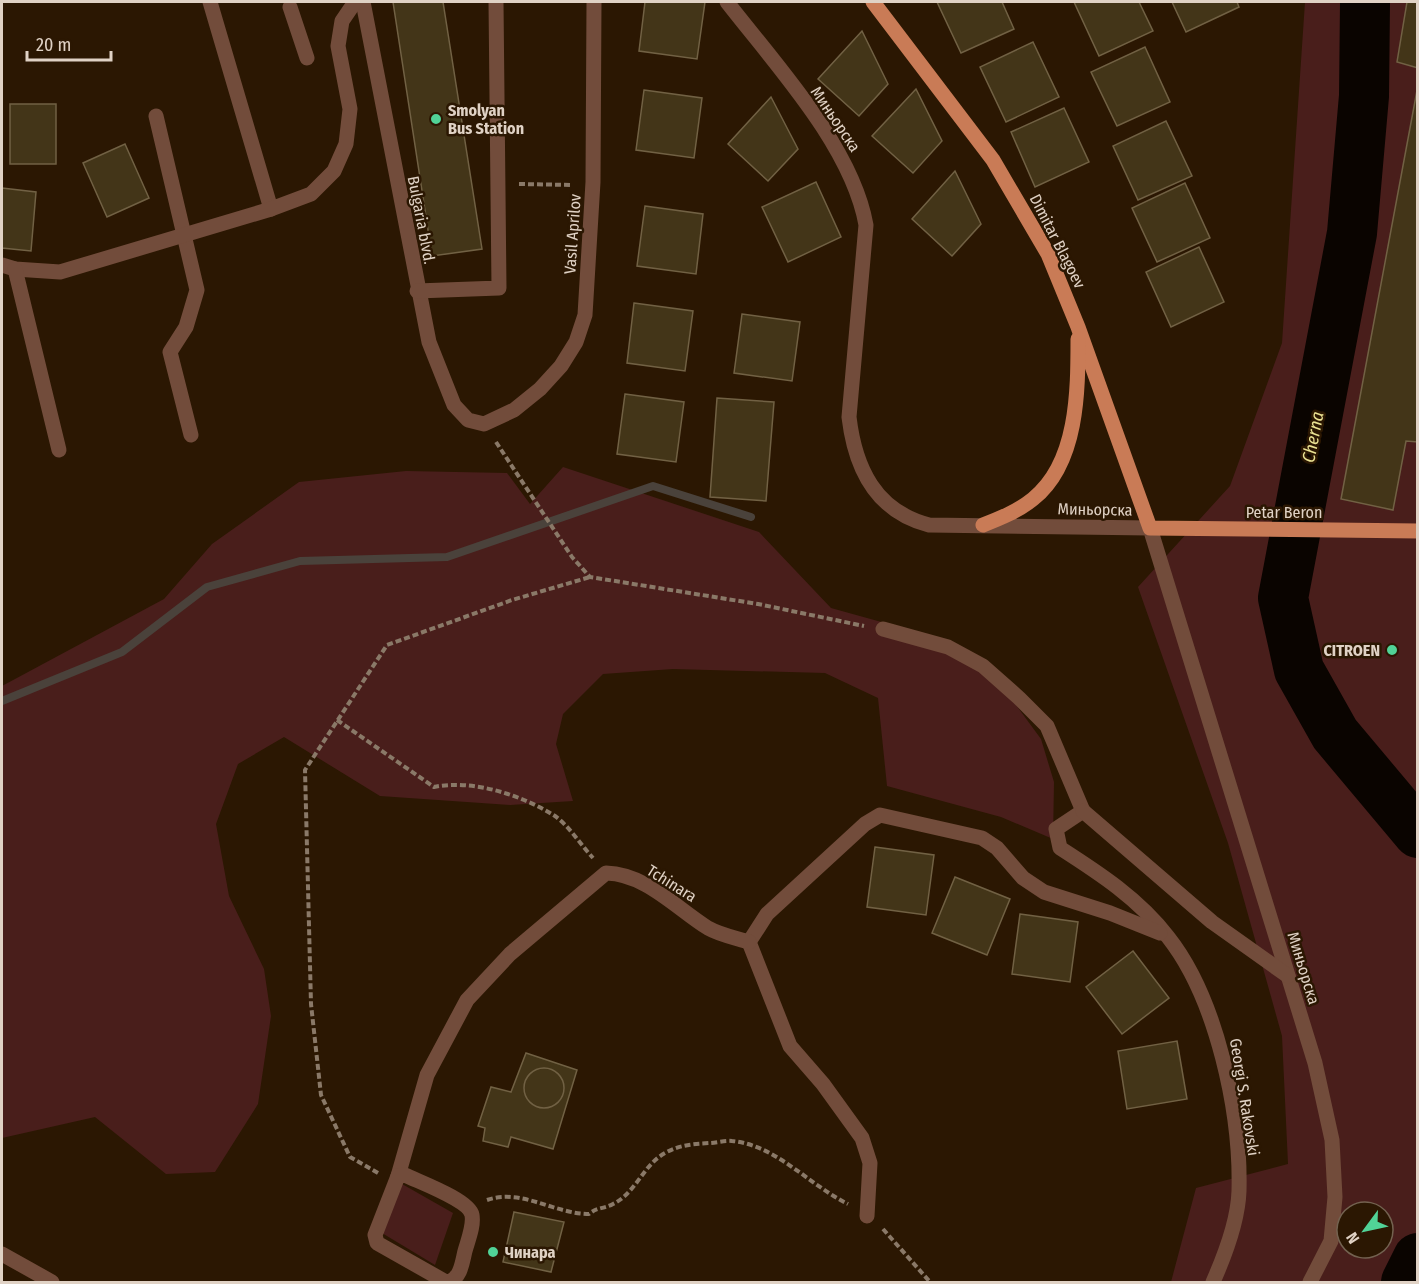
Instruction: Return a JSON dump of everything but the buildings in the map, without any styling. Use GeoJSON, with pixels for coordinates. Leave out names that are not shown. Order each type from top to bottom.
{"type":"FeatureCollection","features":[{"type":"Feature","properties":{"kind":"main road","name":"Dimitar Blagoev"},"geometry":{"type":"LineString","coordinates":[[873,2],[993,160],[1048,254],[1078,327],[1150,528]]}},
{"type":"Feature","properties":{"kind":"main road"},"geometry":{"type":"LineString","coordinates":[[983,525],[1016,511],[1035,498],[1051,478],[1065,450],[1078,398],[1078,327]]}},
{"type":"Feature","properties":{"kind":"main road","name":"Petar Beron"},"geometry":{"type":"LineString","coordinates":[[1150,528],[1418,531]]}},
{"type":"Feature","properties":{"kind":"street"},"geometry":{"type":"LineString","coordinates":[[210,2],[271,209]]}},
{"type":"Feature","properties":{"kind":"street"},"geometry":{"type":"LineString","coordinates":[[59,450],[8,267],[60,272],[271,209],[311,194],[334,171],[346,144],[350,109],[338,46],[342,21],[355,2]]}},
{"type":"Feature","properties":{"kind":"street","name":"Bulgaria blvd."},"geometry":{"type":"LineString","coordinates":[[363,2],[417,291],[429,342],[454,405],[468,420],[484,424]]}},
{"type":"Feature","properties":{"kind":"street"},"geometry":{"type":"LineString","coordinates":[[417,291],[499,288],[496,2]]}},
{"type":"Feature","properties":{"kind":"street","name":"Vasil Aprilov"},"geometry":{"type":"LineString","coordinates":[[484,424],[514,410],[540,389],[561,366],[576,342],[585,315],[593,182],[594,2]]}},
{"type":"Feature","properties":{"kind":"street","name":"Миньорска"},"geometry":{"type":"LineString","coordinates":[[727,2],[818,122],[853,178],[862,201],[866,225],[849,417],[852,443],[860,470],[887,506],[912,520],[949,527],[983,525],[1150,528],[1315,1063],[1332,1140],[1335,1197],[1331,1241],[1310,1282]]}},
{"type":"Feature","properties":{"kind":"street"},"geometry":{"type":"LineString","coordinates":[[290,7],[307,58]]}},
{"type":"Feature","properties":{"kind":"street"},"geometry":{"type":"LineString","coordinates":[[156,116],[186,234],[197,290],[186,327],[170,352],[191,435]]}},
{"type":"Feature","properties":{"kind":"street"},"geometry":{"type":"LineString","coordinates":[[883,630],[948,647],[983,666],[1047,726],[1083,811],[1212,922],[1288,976]]}},
{"type":"Feature","properties":{"kind":"street","name":"Georgi S. Rakovski"},"geometry":{"type":"LineString","coordinates":[[1083,811],[1056,829],[1060,848],[1111,880],[1168,936],[1198,986],[1220,1043],[1234,1126],[1239,1192],[1226,1252],[1213,1282]]}},
{"type":"Feature","properties":{"kind":"street"},"geometry":{"type":"LineString","coordinates":[[867,1216],[870,1163],[862,1138],[790,1046],[749,942],[766,914],[866,824],[880,815],[982,838],[997,848],[1023,878],[1044,892],[1110,913],[1168,936]]}},
{"type":"Feature","properties":{"kind":"street"},"geometry":{"type":"LineString","coordinates":[[396,1179],[405,1175],[462,1202],[471,1211],[473,1221],[451,1282],[377,1243],[375,1235],[396,1179],[427,1075],[467,1000],[510,954],[606,873]]}},
{"type":"Feature","properties":{"kind":"street","name":"Tchinara"},"geometry":{"type":"LineString","coordinates":[[606,873],[617,873],[645,884],[710,930],[749,942]]}},
{"type":"Feature","properties":{"kind":"street"},"geometry":{"type":"LineString","coordinates":[[2,1254],[52,1282]]}},
{"type":"Feature","properties":{"kind":"path"},"geometry":{"type":"LineString","coordinates":[[499,184],[569,185]]}},
{"type":"Feature","properties":{"kind":"path"},"geometry":{"type":"LineString","coordinates":[[484,424],[572,556],[590,577]]}},
{"type":"Feature","properties":{"kind":"path"},"geometry":{"type":"LineString","coordinates":[[396,1179],[350,1157],[321,1095],[311,1005],[305,770],[387,645],[512,600],[590,577],[758,604],[883,630]]}},
{"type":"Feature","properties":{"kind":"path"},"geometry":{"type":"LineString","coordinates":[[337,720],[434,787],[454,782],[514,796],[556,817],[606,873]]}},
{"type":"Feature","properties":{"kind":"path"},"geometry":{"type":"LineString","coordinates":[[471,1211],[480,1202],[501,1195],[551,1205],[574,1214],[589,1214],[597,1207],[613,1204],[642,1176],[650,1163],[666,1152],[689,1144],[731,1140],[758,1147],[785,1162],[824,1192],[867,1216],[886,1231],[930,1282]]}},
{"type":"Feature","properties":{"kind":"shaded area"},"geometry":{"type":"Polygon","coordinates":[[[1305,2],[1417,2],[1417,1282],[1171,1282],[1196,1188],[1288,1164],[1282,1036],[1228,843],[1138,587],[1230,486],[1282,343],[1305,2]]]}},
{"type":"Feature","properties":{"kind":"shaded area"},"geometry":{"type":"Polygon","coordinates":[[[563,467],[759,532],[831,608],[939,638],[1008,694],[1041,739],[1054,782],[1053,839],[1001,817],[887,786],[878,698],[825,673],[673,669],[603,674],[563,714],[556,744],[573,801],[510,805],[380,796],[284,737],[238,764],[216,824],[229,896],[264,969],[271,1016],[258,1104],[215,1172],[166,1174],[95,1117],[2,1138],[2,686],[164,599],[212,544],[299,482],[406,471],[507,473],[530,504],[563,467]]]}},
{"type":"Feature","properties":{"kind":"shaded area"},"geometry":{"type":"Polygon","coordinates":[[[402,1184],[453,1213],[435,1265],[382,1233],[402,1184]]]}},
{"type":"Feature","properties":{"kind":"waterway","name":"Cherna"},"geometry":{"type":"LineString","coordinates":[[1365,2],[1364,96],[1352,233],[1283,598],[1299,670],[1335,734],[1418,833]]}},
{"type":"Feature","properties":{"kind":"waterway"},"geometry":{"type":"LineString","coordinates":[[2,701],[122,652],[207,587],[300,561],[447,557],[653,486],[751,517]]}},
{"type":"Feature","properties":{"kind":"waterway","name":"Cherna"},"geometry":{"type":"LineString","coordinates":[[1406,1282],[1418,1258]]}},
{"type":"Feature","properties":{"kind":"place","name":"Smolyan Bus Station"},"geometry":{"type":"Point","coordinates":[436,119]}},
{"type":"Feature","properties":{"kind":"place","name":"CITROEN"},"geometry":{"type":"Point","coordinates":[1392,650]}},
{"type":"Feature","properties":{"kind":"place","name":"Чинара"},"geometry":{"type":"Point","coordinates":[493,1252]}}]}
